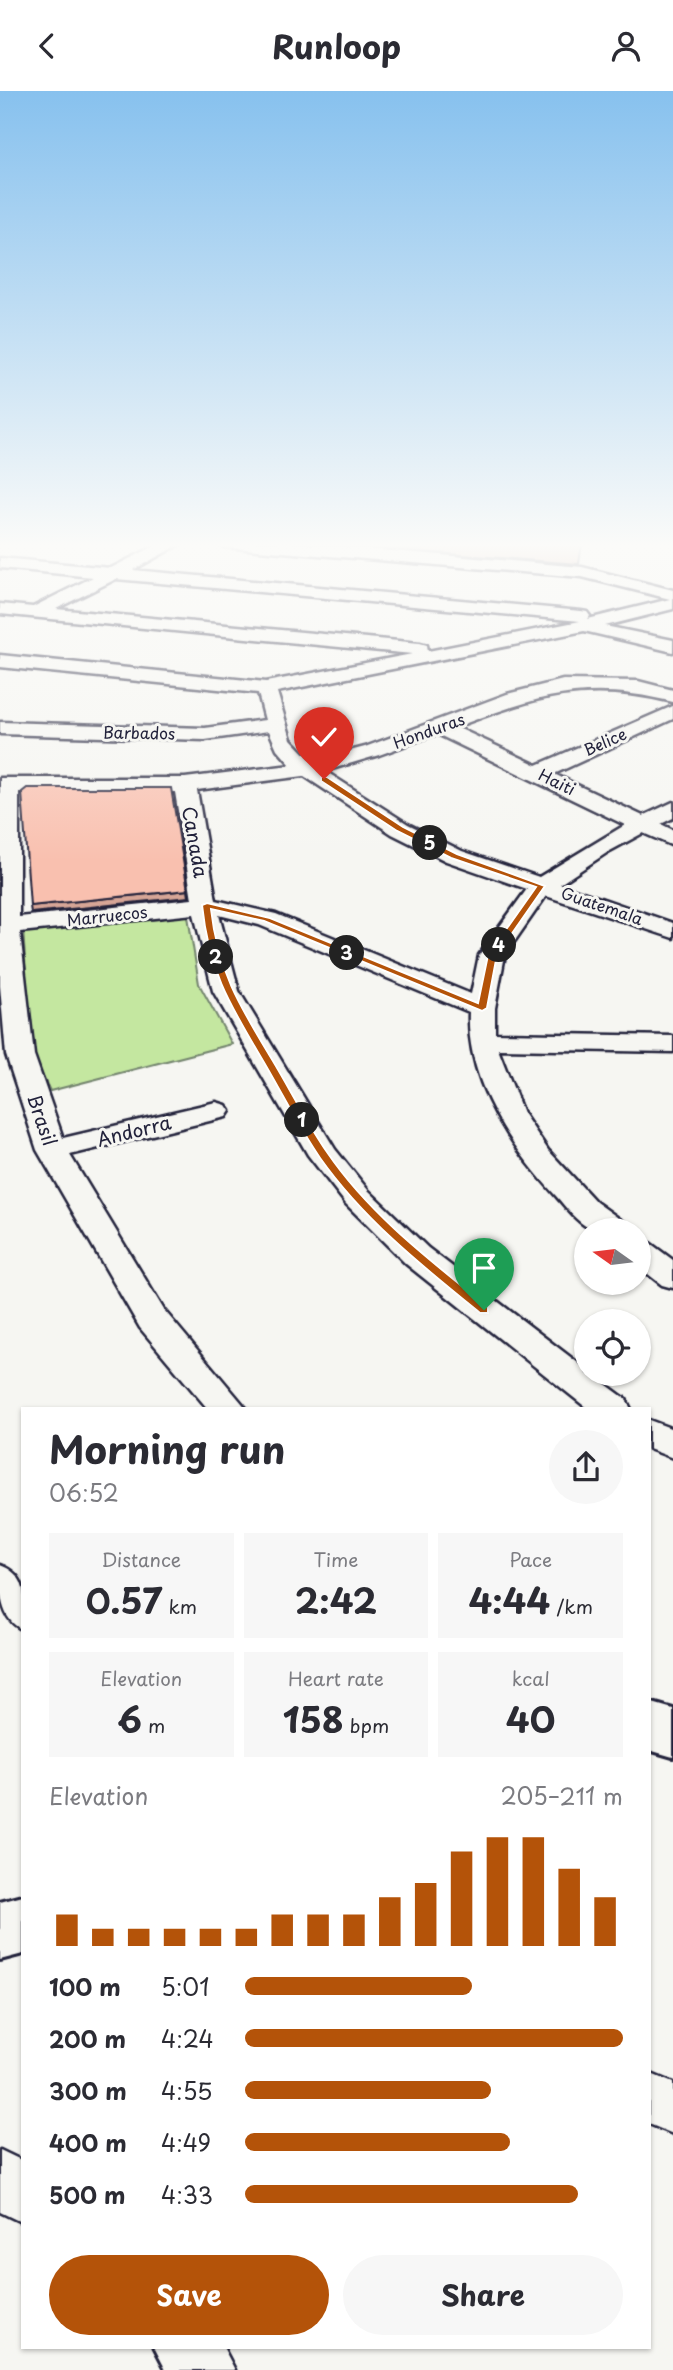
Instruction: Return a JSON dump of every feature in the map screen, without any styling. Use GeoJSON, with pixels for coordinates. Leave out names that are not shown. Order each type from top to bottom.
{"type":"FeatureCollection","features":[{"type":"Feature","properties":{"kind":"main road"},"geometry":{"type":"LineString","coordinates":[[651,1727],[673,1733]]}},
{"type":"Feature","properties":{"kind":"main road"},"geometry":{"type":"LineString","coordinates":[[0,1931],[21,1926]]}},
{"type":"Feature","properties":{"kind":"street"},"geometry":{"type":"LineString","coordinates":[[420,648],[439,653]]}},
{"type":"Feature","properties":{"kind":"street"},"geometry":{"type":"LineString","coordinates":[[0,661],[266,688],[464,648]]}},
{"type":"Feature","properties":{"kind":"street","name":"Honduras"},"geometry":{"type":"LineString","coordinates":[[3,787],[185,785],[308,769],[372,751],[514,698],[563,686],[638,687],[673,696]]}},
{"type":"Feature","properties":{"kind":"street","name":"Guatemala"},"geometry":{"type":"LineString","coordinates":[[266,688],[287,749],[308,769],[400,829],[443,851],[673,930]]}},
{"type":"Feature","properties":{"kind":"street","name":"Belice"},"geometry":{"type":"LineString","coordinates":[[538,773],[673,712]]}},
{"type":"Feature","properties":{"kind":"street","name":"Barbados"},"geometry":{"type":"LineString","coordinates":[[0,728],[205,734],[278,723]]}},
{"type":"Feature","properties":{"kind":"street","name":"Haiti"},"geometry":{"type":"LineString","coordinates":[[440,727],[673,839]]}},
{"type":"Feature","properties":{"kind":"street","name":"Canada"},"geometry":{"type":"LineString","coordinates":[[185,785],[207,905],[210,936],[226,991],[323,1155],[357,1198],[417,1256],[610,1407]]}},
{"type":"Feature","properties":{"kind":"street","name":"Brasil"},"geometry":{"type":"LineString","coordinates":[[3,787],[10,1057],[52,1150],[152,1318],[227,1407]]}},
{"type":"Feature","properties":{"kind":"street"},"geometry":{"type":"LineString","coordinates":[[597,1218],[537,1157],[509,1113],[481,1041],[482,1008],[492,955],[541,886],[600,847],[673,809]]}},
{"type":"Feature","properties":{"kind":"street","name":"Marruecos"},"geometry":{"type":"LineString","coordinates":[[8,926],[207,905],[267,919],[482,1008]]}},
{"type":"Feature","properties":{"kind":"street"},"geometry":{"type":"LineString","coordinates":[[481,1041],[673,1044]]}},
{"type":"Feature","properties":{"kind":"street","name":"Andorra"},"geometry":{"type":"LineString","coordinates":[[52,1150],[216,1111]]}},
{"type":"Feature","properties":{"kind":"street"},"geometry":{"type":"LineString","coordinates":[[651,1260],[673,1277]]}},
{"type":"Feature","properties":{"kind":"street"},"geometry":{"type":"LineString","coordinates":[[651,1435],[673,1444]]}},
{"type":"Feature","properties":{"kind":"street"},"geometry":{"type":"LineString","coordinates":[[0,1582],[21,1610]]}},
{"type":"Feature","properties":{"kind":"street"},"geometry":{"type":"LineString","coordinates":[[651,2099],[673,2109]]}},
{"type":"Feature","properties":{"kind":"street"},"geometry":{"type":"LineString","coordinates":[[0,2176],[21,2195]]}},
{"type":"Feature","properties":{"kind":"street"},"geometry":{"type":"LineString","coordinates":[[184,2349],[207,2370]]}},
{"type":"Feature","properties":{"kind":"green space"},"geometry":{"type":"Polygon","coordinates":[[[187,910],[199,984],[232,1044],[50,1091],[31,1052],[23,928],[187,910]]]}},
{"type":"Feature","properties":{"kind":"building"},"geometry":{"type":"Polygon","coordinates":[[[27,788],[171,788],[188,890],[30,906],[22,792],[27,788]]]}},
{"type":"Feature","properties":{"kind":"route"},"geometry":{"type":"LineString","coordinates":[[324,779],[400,829],[454,856],[541,886],[517,915],[492,955],[482,1008],[267,919],[207,905],[210,936],[226,991],[323,1155],[357,1198],[417,1256],[484,1310]]}}]}
